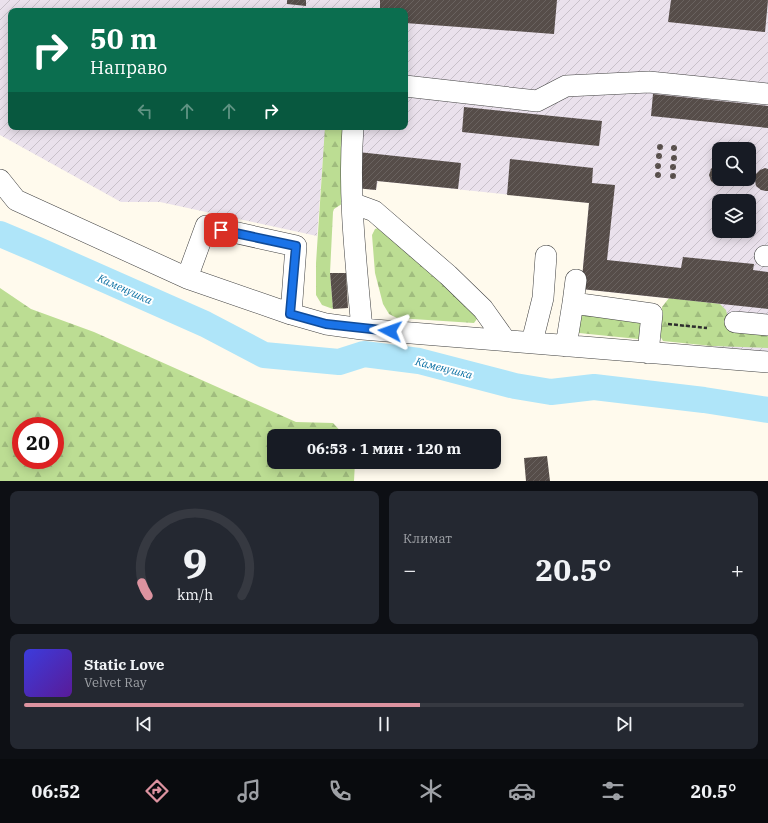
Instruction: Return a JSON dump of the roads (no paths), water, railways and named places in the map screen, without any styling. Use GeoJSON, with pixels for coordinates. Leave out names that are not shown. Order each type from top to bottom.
{"type":"FeatureCollection","features":[{"type":"Feature","properties":{"kind":"lane"},"geometry":{"type":"LineString","coordinates":[[408,86],[537,100],[566,86],[649,82],[768,94]]}},
{"type":"Feature","properties":{"kind":"lane"},"geometry":{"type":"LineString","coordinates":[[353,130],[351,160],[352,203],[362,329]]}},
{"type":"Feature","properties":{"kind":"lane"},"geometry":{"type":"LineString","coordinates":[[0,180],[16,200],[187,278],[290,314],[326,324],[362,329],[768,362]]}},
{"type":"Feature","properties":{"kind":"lane"},"geometry":{"type":"LineString","coordinates":[[352,203],[374,211],[448,275],[485,303],[505,340]]}},
{"type":"Feature","properties":{"kind":"lane"},"geometry":{"type":"LineString","coordinates":[[187,278],[206,226],[296,246],[290,314]]}},
{"type":"Feature","properties":{"kind":"lane"},"geometry":{"type":"LineString","coordinates":[[532,342],[543,298],[546,256]]}},
{"type":"Feature","properties":{"kind":"lane"},"geometry":{"type":"LineString","coordinates":[[566,346],[576,280]]}},
{"type":"Feature","properties":{"kind":"lane"},"geometry":{"type":"LineString","coordinates":[[573,303],[652,314],[648,352]]}},
{"type":"Feature","properties":{"kind":"lane"},"geometry":{"type":"LineString","coordinates":[[735,322],[768,325]]}},
{"type":"Feature","properties":{"kind":"waterway","name":"Каменушка"},"geometry":{"type":"LineString","coordinates":[[0,234],[205,324],[264,355],[339,362],[364,354],[419,361],[515,386],[551,392],[594,387],[704,400],[768,410]]}}]}
